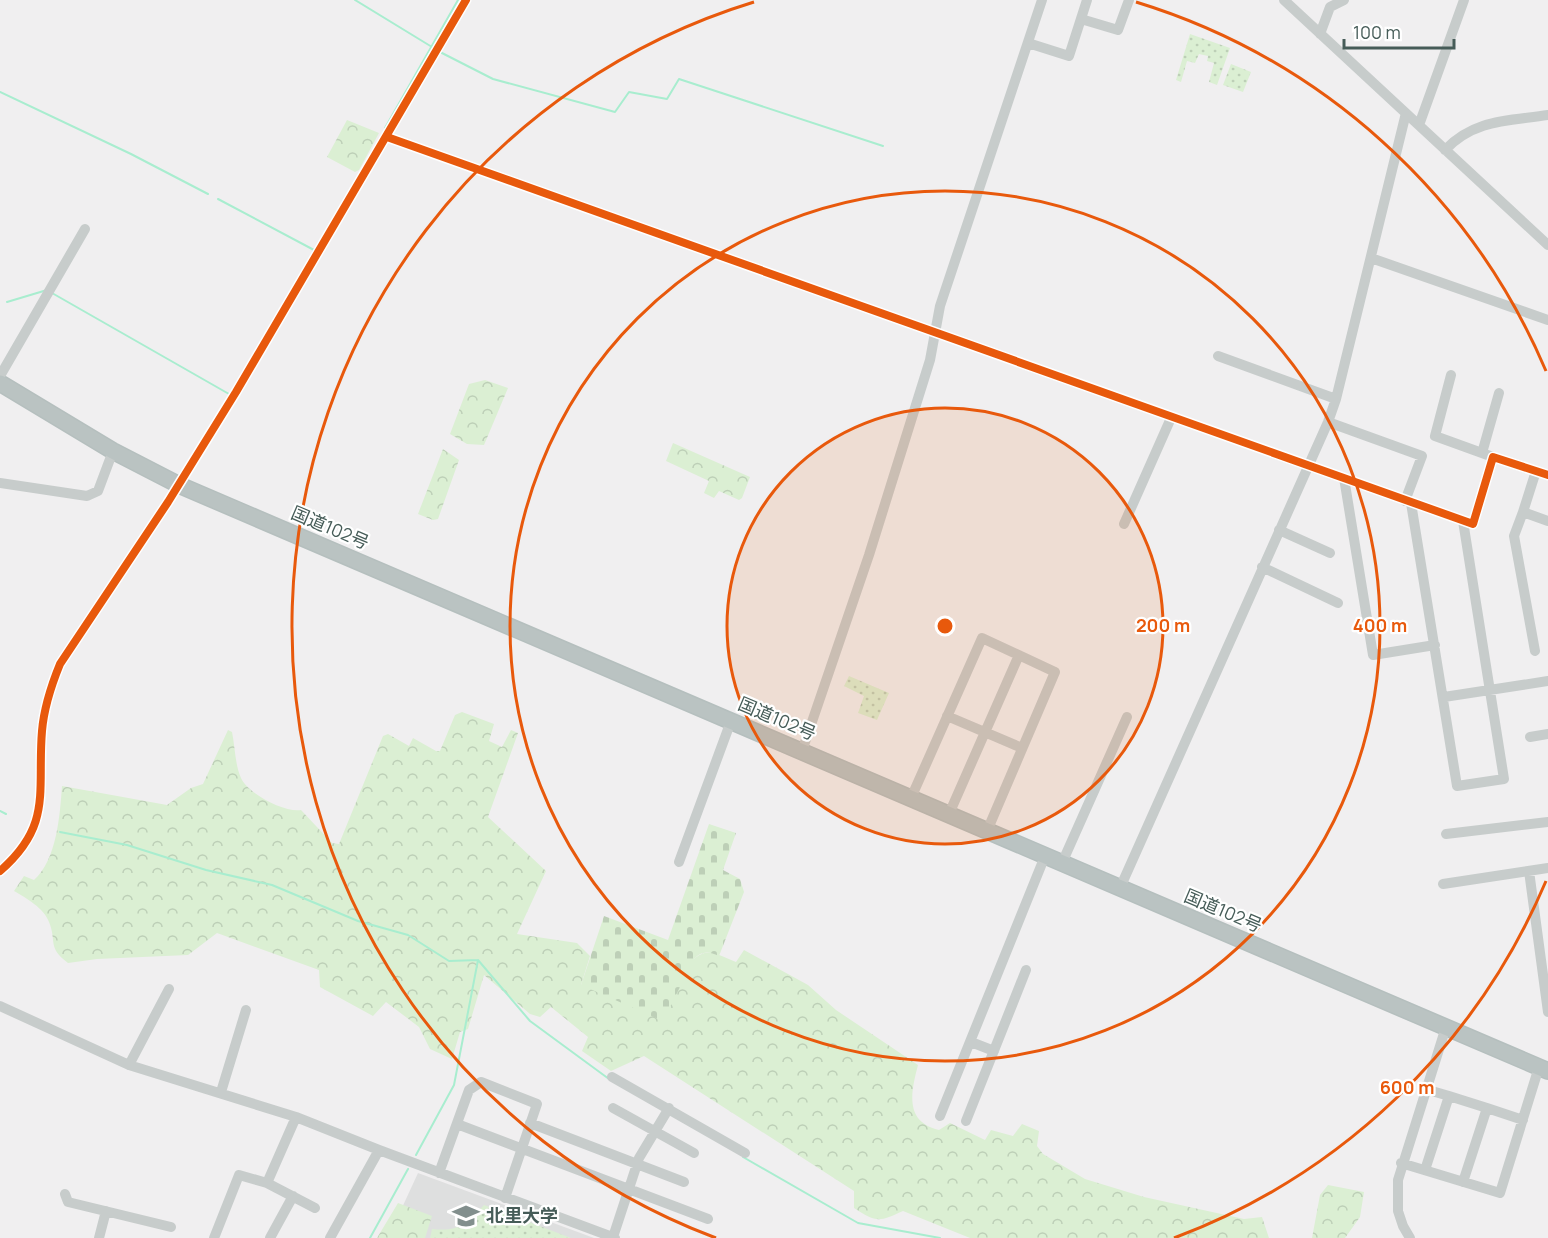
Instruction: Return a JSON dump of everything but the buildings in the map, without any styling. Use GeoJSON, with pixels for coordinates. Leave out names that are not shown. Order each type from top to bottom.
{"type":"FeatureCollection","features":[{"type":"Feature","properties":{"kind":"highway","name":"国道102号"},"geometry":{"type":"LineString","coordinates":[[0,383],[113,451],[179,485],[1543,1069]]}},
{"type":"Feature","properties":{"kind":"street"},"geometry":{"type":"LineString","coordinates":[[0,871],[15,857],[26,842],[38,814],[42,796],[43,718],[60,664],[179,485],[466,0]]}},
{"type":"Feature","properties":{"kind":"street"},"geometry":{"type":"LineString","coordinates":[[802,751],[876,533],[930,360],[940,306],[1042,0]]}},
{"type":"Feature","properties":{"kind":"street"},"geometry":{"type":"LineString","coordinates":[[1028,43],[1069,56],[1087,0]]}},
{"type":"Feature","properties":{"kind":"street"},"geometry":{"type":"LineString","coordinates":[[1081,19],[1118,30],[1129,0]]}},
{"type":"Feature","properties":{"kind":"street"},"geometry":{"type":"LineString","coordinates":[[1284,0],[1297,5],[1320,34],[1548,245]]}},
{"type":"Feature","properties":{"kind":"street"},"geometry":{"type":"LineString","coordinates":[[1320,34],[1330,7],[1344,0]]}},
{"type":"Feature","properties":{"kind":"street"},"geometry":{"type":"LineString","coordinates":[[1419,125],[1464,0]]}},
{"type":"Feature","properties":{"kind":"street"},"geometry":{"type":"LineString","coordinates":[[1120,888],[1328,422],[1336,399],[1406,113]]}},
{"type":"Feature","properties":{"kind":"street"},"geometry":{"type":"LineString","coordinates":[[1445,150],[1456,138],[1478,126],[1548,115]]}},
{"type":"Feature","properties":{"kind":"street"},"geometry":{"type":"LineString","coordinates":[[387,137],[1473,524],[1499,393]]}},
{"type":"Feature","properties":{"kind":"street"},"geometry":{"type":"LineString","coordinates":[[0,376],[85,229]]}},
{"type":"Feature","properties":{"kind":"street"},"geometry":{"type":"LineString","coordinates":[[1371,258],[1548,320]]}},
{"type":"Feature","properties":{"kind":"street"},"geometry":{"type":"LineString","coordinates":[[1218,356],[1336,399]]}},
{"type":"Feature","properties":{"kind":"street"},"geometry":{"type":"LineString","coordinates":[[1451,375],[1435,436],[1548,475]]}},
{"type":"Feature","properties":{"kind":"street"},"geometry":{"type":"LineString","coordinates":[[1124,524],[1171,418]]}},
{"type":"Feature","properties":{"kind":"street"},"geometry":{"type":"LineString","coordinates":[[1328,422],[1422,456],[1408,502],[1444,697],[1457,786],[1504,779],[1488,690],[1463,520]]}},
{"type":"Feature","properties":{"kind":"street"},"geometry":{"type":"LineString","coordinates":[[0,483],[87,496],[98,491],[113,451]]}},
{"type":"Feature","properties":{"kind":"street"},"geometry":{"type":"LineString","coordinates":[[1534,651],[1514,536],[1536,471]]}},
{"type":"Feature","properties":{"kind":"street"},"geometry":{"type":"LineString","coordinates":[[1344,478],[1373,655],[1435,645]]}},
{"type":"Feature","properties":{"kind":"street"},"geometry":{"type":"LineString","coordinates":[[1523,512],[1548,521]]}},
{"type":"Feature","properties":{"kind":"street"},"geometry":{"type":"LineString","coordinates":[[1279,530],[1330,553]]}},
{"type":"Feature","properties":{"kind":"street"},"geometry":{"type":"LineString","coordinates":[[1262,567],[1338,603]]}},
{"type":"Feature","properties":{"kind":"street"},"geometry":{"type":"LineString","coordinates":[[911,798],[982,638],[1055,672],[987,831]]}},
{"type":"Feature","properties":{"kind":"street"},"geometry":{"type":"LineString","coordinates":[[949,814],[1019,655]]}},
{"type":"Feature","properties":{"kind":"street"},"geometry":{"type":"LineString","coordinates":[[1444,697],[1548,681]]}},
{"type":"Feature","properties":{"kind":"street"},"geometry":{"type":"LineString","coordinates":[[947,716],[1022,748]]}},
{"type":"Feature","properties":{"kind":"street"},"geometry":{"type":"LineString","coordinates":[[1062,863],[1126,717]]}},
{"type":"Feature","properties":{"kind":"street"},"geometry":{"type":"LineString","coordinates":[[679,862],[731,721]]}},
{"type":"Feature","properties":{"kind":"street"},"geometry":{"type":"LineString","coordinates":[[1530,737],[1548,734]]}},
{"type":"Feature","properties":{"kind":"street"},"geometry":{"type":"LineString","coordinates":[[1446,834],[1548,822]]}},
{"type":"Feature","properties":{"kind":"street"},"geometry":{"type":"LineString","coordinates":[[940,1116],[1045,856]]}},
{"type":"Feature","properties":{"kind":"street"},"geometry":{"type":"LineString","coordinates":[[1443,884],[1548,868]]}},
{"type":"Feature","properties":{"kind":"street"},"geometry":{"type":"LineString","coordinates":[[1529,870],[1548,1012]]}},
{"type":"Feature","properties":{"kind":"street"},"geometry":{"type":"LineString","coordinates":[[966,1121],[1026,970]]}},
{"type":"Feature","properties":{"kind":"street"},"geometry":{"type":"LineString","coordinates":[[129,1065],[169,989]]}},
{"type":"Feature","properties":{"kind":"street"},"geometry":{"type":"LineString","coordinates":[[0,1006],[129,1065],[296,1117],[614,1238],[637,1164],[667,1111]]}},
{"type":"Feature","properties":{"kind":"street"},"geometry":{"type":"LineString","coordinates":[[221,1092],[246,1010]]}},
{"type":"Feature","properties":{"kind":"street"},"geometry":{"type":"LineString","coordinates":[[1410,1238],[1402,1226],[1396,1195],[1401,1163],[1446,1027]]}},
{"type":"Feature","properties":{"kind":"street"},"geometry":{"type":"LineString","coordinates":[[971,1042],[994,1051]]}},
{"type":"Feature","properties":{"kind":"street"},"geometry":{"type":"LineString","coordinates":[[1401,1163],[1500,1193],[1523,1119],[1543,1069]]}},
{"type":"Feature","properties":{"kind":"street"},"geometry":{"type":"LineString","coordinates":[[612,1077],[667,1111],[745,1153]]}},
{"type":"Feature","properties":{"kind":"street"},"geometry":{"type":"LineString","coordinates":[[439,1173],[469,1090],[482,1082],[537,1104],[505,1198]]}},
{"type":"Feature","properties":{"kind":"street"},"geometry":{"type":"LineString","coordinates":[[1425,1089],[1523,1119]]}},
{"type":"Feature","properties":{"kind":"street"},"geometry":{"type":"LineString","coordinates":[[1425,1170],[1449,1096]]}},
{"type":"Feature","properties":{"kind":"street"},"geometry":{"type":"LineString","coordinates":[[613,1107],[694,1153]]}},
{"type":"Feature","properties":{"kind":"street"},"geometry":{"type":"LineString","coordinates":[[1463,1182],[1487,1108]]}},
{"type":"Feature","properties":{"kind":"street"},"geometry":{"type":"LineString","coordinates":[[267,1183],[296,1117]]}},
{"type":"Feature","properties":{"kind":"street"},"geometry":{"type":"LineString","coordinates":[[530,1123],[684,1182]]}},
{"type":"Feature","properties":{"kind":"street"},"geometry":{"type":"LineString","coordinates":[[457,1124],[708,1219]]}},
{"type":"Feature","properties":{"kind":"street"},"geometry":{"type":"LineString","coordinates":[[330,1238],[379,1150]]}},
{"type":"Feature","properties":{"kind":"street"},"geometry":{"type":"LineString","coordinates":[[214,1238],[239,1175],[267,1183],[315,1208]]}},
{"type":"Feature","properties":{"kind":"street"},"geometry":{"type":"LineString","coordinates":[[65,1194],[68,1202],[171,1227]]}},
{"type":"Feature","properties":{"kind":"street"},"geometry":{"type":"LineString","coordinates":[[270,1238],[293,1196]]}},
{"type":"Feature","properties":{"kind":"street"},"geometry":{"type":"LineString","coordinates":[[99,1238],[106,1211]]}},
{"type":"Feature","properties":{"kind":"shaded area","name":"北里大学"},"geometry":{"type":"Polygon","coordinates":[[[418,1173],[594,1238],[388,1238],[418,1173]]]}},
{"type":"Feature","properties":{"kind":"green space"},"geometry":{"type":"Polygon","coordinates":[[[1190,34],[1230,48],[1217,85],[1209,82],[1214,63],[1207,61],[1208,56],[1199,54],[1195,63],[1187,61],[1181,82],[1176,80],[1190,34]]]}},
{"type":"Feature","properties":{"kind":"green space"},"geometry":{"type":"Polygon","coordinates":[[[1231,64],[1251,72],[1243,92],[1223,85],[1231,64]]]}},
{"type":"Feature","properties":{"kind":"green space"},"geometry":{"type":"Polygon","coordinates":[[[347,120],[379,133],[359,170],[355,172],[327,157],[347,120]]]}},
{"type":"Feature","properties":{"kind":"green space"},"geometry":{"type":"Polygon","coordinates":[[[485,380],[508,388],[484,445],[467,444],[450,434],[469,384],[485,380]]]}},
{"type":"Feature","properties":{"kind":"green space"},"geometry":{"type":"Polygon","coordinates":[[[673,443],[750,477],[742,498],[739,500],[719,491],[714,498],[704,493],[709,481],[666,461],[673,443]]]}},
{"type":"Feature","properties":{"kind":"green space"},"geometry":{"type":"Polygon","coordinates":[[[443,449],[459,460],[438,519],[433,520],[418,514],[443,449]]]}},
{"type":"Feature","properties":{"kind":"green space"},"geometry":{"type":"Polygon","coordinates":[[[849,676],[889,693],[877,720],[858,713],[864,696],[844,686],[849,676]]]}},
{"type":"Feature","properties":{"kind":"green space"},"geometry":{"type":"Polygon","coordinates":[[[462,712],[494,724],[489,741],[502,747],[511,730],[518,733],[488,817],[546,871],[517,934],[577,943],[590,956],[581,985],[694,959],[704,953],[714,953],[736,962],[744,950],[808,985],[836,1010],[918,1065],[913,1085],[913,1105],[920,1120],[928,1126],[939,1130],[950,1123],[985,1140],[991,1130],[1013,1136],[1022,1124],[1039,1131],[1037,1146],[1043,1154],[1085,1179],[1144,1197],[1244,1219],[1262,1217],[1269,1238],[970,1238],[903,1211],[883,1219],[873,1218],[854,1208],[854,1191],[644,1056],[611,1071],[582,1051],[588,1037],[551,1007],[540,1017],[530,1014],[484,975],[468,1029],[460,1032],[452,1059],[430,1049],[419,1027],[386,1002],[373,1016],[320,987],[319,970],[217,933],[188,955],[97,959],[68,963],[57,953],[47,917],[34,904],[14,891],[24,876],[34,880],[48,861],[56,836],[62,786],[167,805],[191,788],[203,784],[228,730],[232,732],[237,767],[245,784],[268,801],[286,809],[301,810],[332,843],[339,844],[383,736],[388,734],[409,746],[413,738],[440,751],[455,715],[462,712]]]}},
{"type":"Feature","properties":{"kind":"green space"},"geometry":{"type":"Polygon","coordinates":[[[709,824],[736,833],[723,870],[740,879],[744,892],[719,956],[705,953],[694,959],[663,1021],[581,985],[604,916],[668,940],[709,824]]]}},
{"type":"Feature","properties":{"kind":"green space"},"geometry":{"type":"Polygon","coordinates":[[[1328,1185],[1364,1192],[1360,1217],[1345,1238],[1312,1238],[1320,1195],[1328,1185]]]}},
{"type":"Feature","properties":{"kind":"green space"},"geometry":{"type":"Polygon","coordinates":[[[398,1203],[432,1216],[425,1238],[377,1238],[398,1203]]]}},
{"type":"Feature","properties":{"kind":"green space"},"geometry":{"type":"Polygon","coordinates":[[[484,1205],[571,1238],[430,1238],[432,1229],[456,1228],[484,1205]]]}},
{"type":"Feature","properties":{"kind":"waterway"},"geometry":{"type":"LineString","coordinates":[[355,0],[432,47]]}},
{"type":"Feature","properties":{"kind":"waterway"},"geometry":{"type":"LineString","coordinates":[[385,128],[458,0]]}},
{"type":"Feature","properties":{"kind":"waterway"},"geometry":{"type":"LineString","coordinates":[[440,52],[493,79],[615,112],[629,92],[667,99],[679,79],[883,146]]}},
{"type":"Feature","properties":{"kind":"waterway"},"geometry":{"type":"LineString","coordinates":[[0,92],[131,154],[208,194]]}},
{"type":"Feature","properties":{"kind":"waterway"},"geometry":{"type":"LineString","coordinates":[[218,199],[314,250]]}},
{"type":"Feature","properties":{"kind":"waterway"},"geometry":{"type":"LineString","coordinates":[[7,302],[47,290]]}},
{"type":"Feature","properties":{"kind":"waterway"},"geometry":{"type":"LineString","coordinates":[[52,293],[229,394]]}},
{"type":"Feature","properties":{"kind":"waterway"},"geometry":{"type":"LineString","coordinates":[[0,811],[6,814]]}},
{"type":"Feature","properties":{"kind":"waterway"},"geometry":{"type":"LineString","coordinates":[[60,832],[127,845],[206,870],[272,885],[358,921],[408,935],[449,961],[478,960],[530,1021],[609,1079]]}},
{"type":"Feature","properties":{"kind":"waterway"},"geometry":{"type":"LineString","coordinates":[[416,1155],[454,1085],[478,960]]}},
{"type":"Feature","properties":{"kind":"waterway"},"geometry":{"type":"LineString","coordinates":[[743,1157],[858,1223],[940,1238]]}},
{"type":"Feature","properties":{"kind":"waterway"},"geometry":{"type":"LineString","coordinates":[[370,1238],[408,1169]]}},
{"type":"Feature","properties":{"kind":"cycle path"},"geometry":{"type":"LineString","coordinates":[[0,871],[17,854],[35,822],[39,806],[43,722],[48,697],[60,664],[168,502],[236,392],[466,0]]}},
{"type":"Feature","properties":{"kind":"cycle path"},"geometry":{"type":"LineString","coordinates":[[387,137],[1473,524],[1493,457],[1548,475]]}},
{"type":"Feature","properties":{"kind":"place","name":"北里大学"},"geometry":{"type":"Point","coordinates":[466,1216]}}]}
